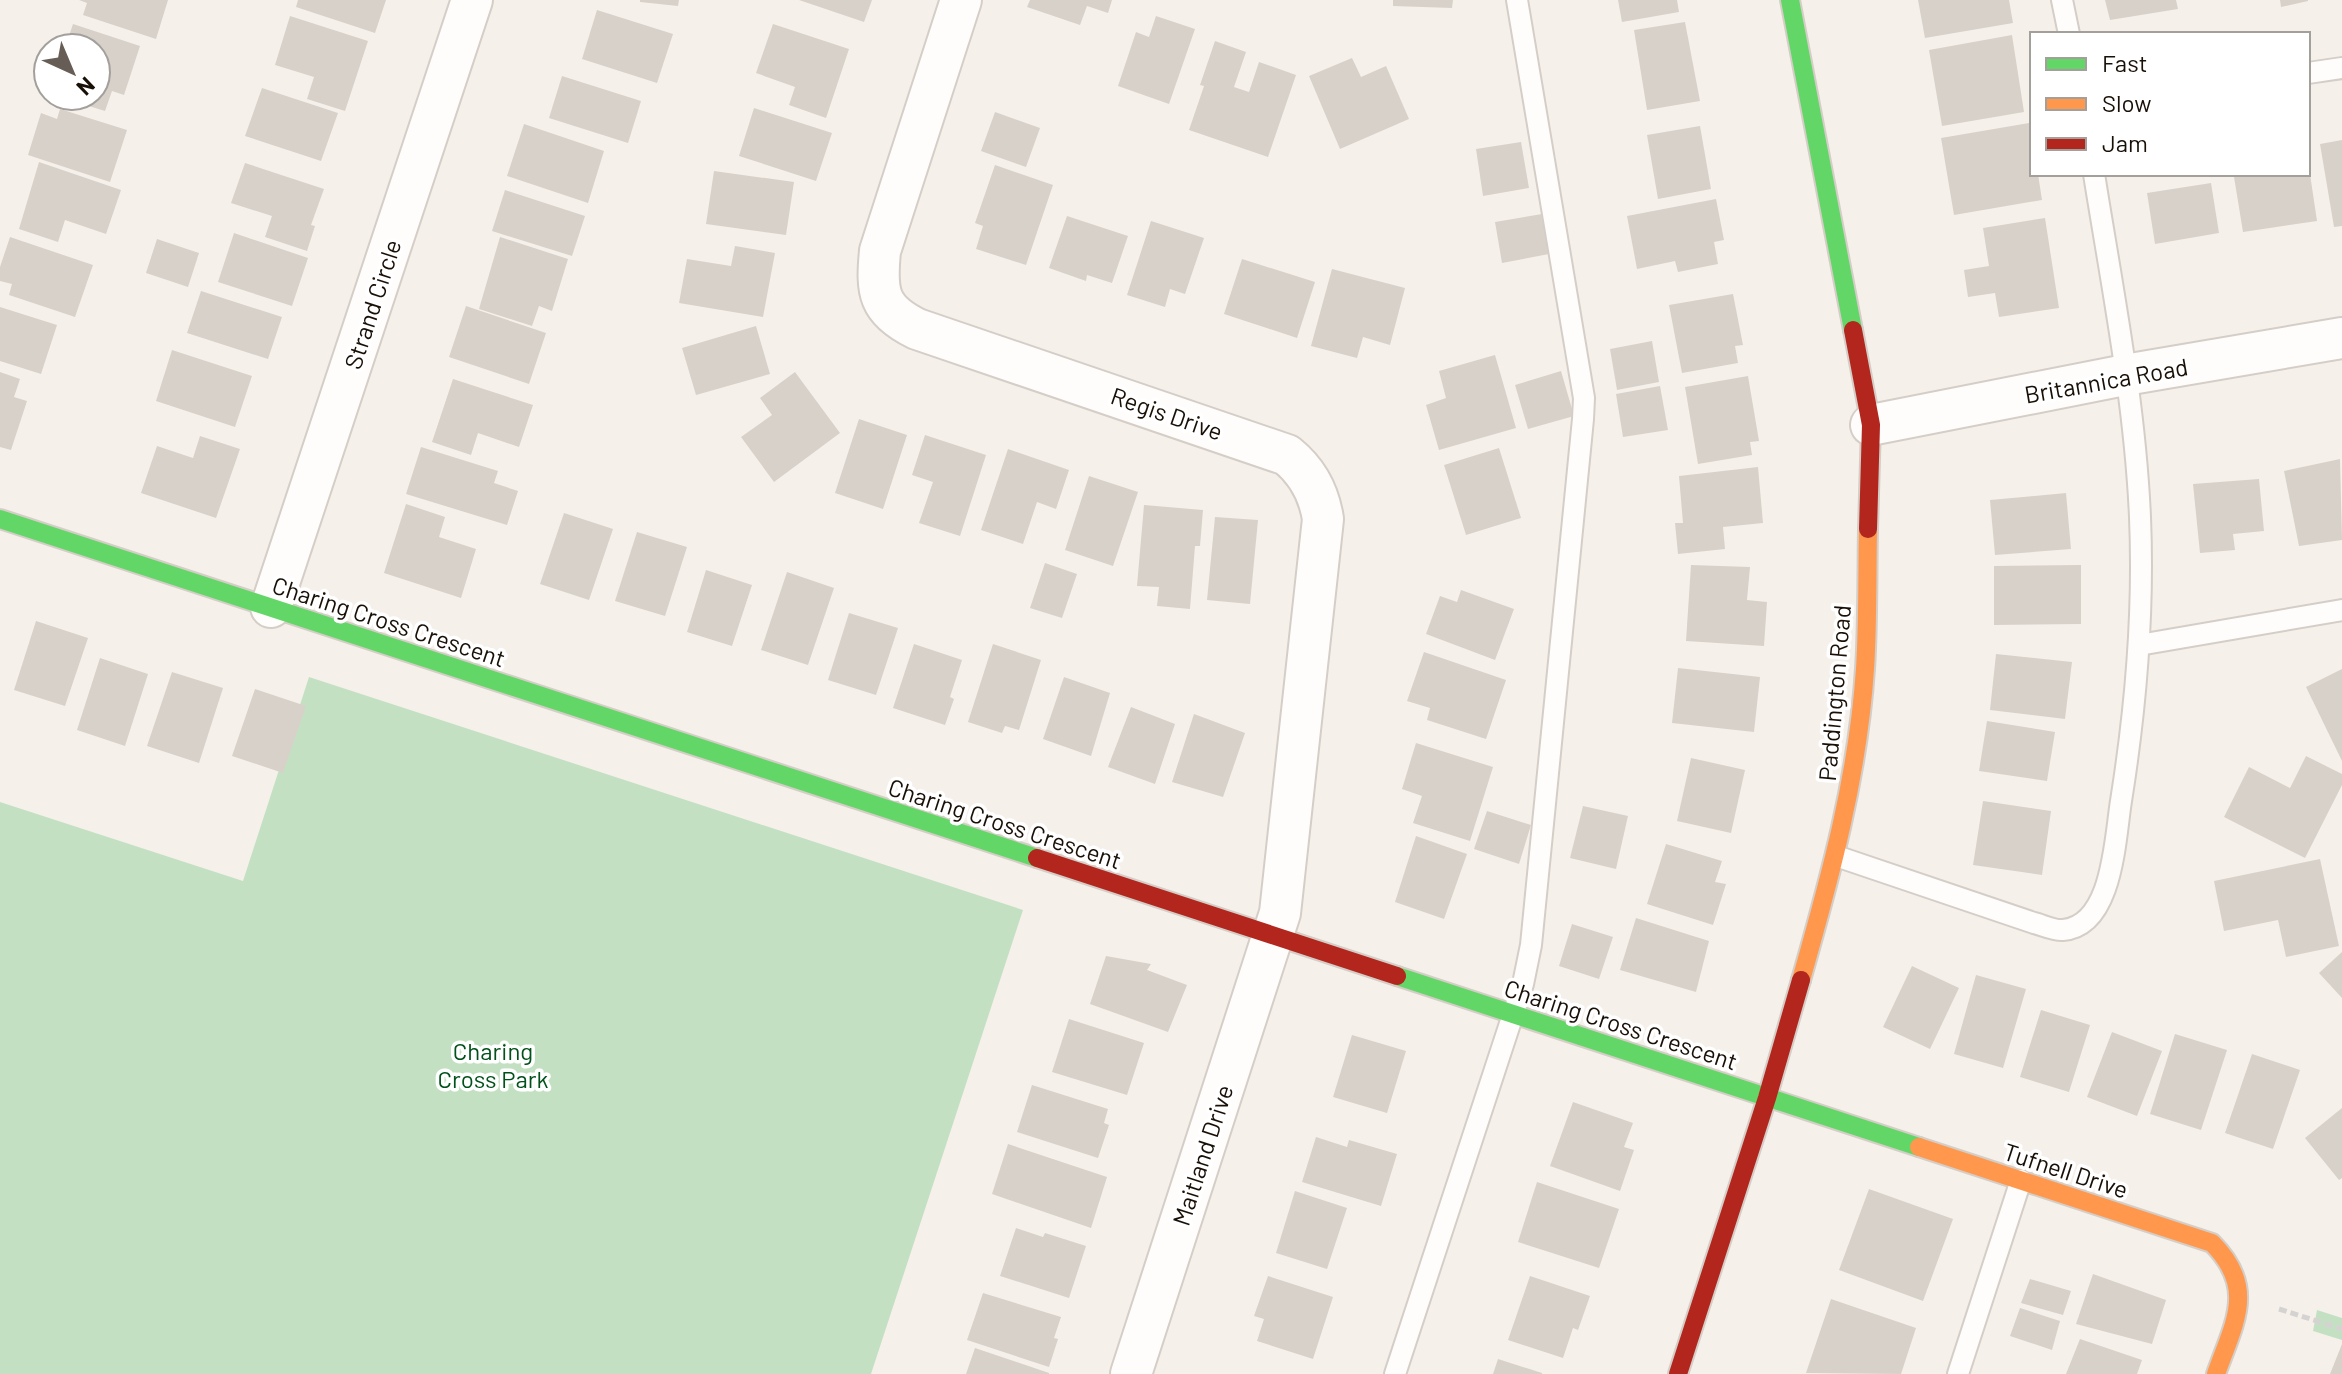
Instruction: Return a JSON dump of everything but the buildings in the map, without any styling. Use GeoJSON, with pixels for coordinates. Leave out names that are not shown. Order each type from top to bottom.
{"type":"FeatureCollection","features":[{"type":"Feature","properties":{"kind":"street","name":"Strand Circle"},"geometry":{"type":"LineString","coordinates":[[271,607],[472,0]]}},
{"type":"Feature","properties":{"kind":"street","name":"Regis Drive"},"geometry":{"type":"LineString","coordinates":[[961,0],[880,251],[879,291],[886,307],[899,320],[917,329],[1287,455],[1312,482],[1321,502],[1323,519],[1287,861],[1280,913],[1273,936]]}},
{"type":"Feature","properties":{"kind":"street","name":"Paddington Road"},"geometry":{"type":"LineString","coordinates":[[1678,1374],[1767,1098],[1836,856],[1851,779],[1865,671],[1871,425],[1790,0]]}},
{"type":"Feature","properties":{"kind":"street","name":"Britannica Road"},"geometry":{"type":"LineString","coordinates":[[1871,425],[2125,375],[2342,338]]}},
{"type":"Feature","properties":{"kind":"street","name":"Charing Cross Crescent"},"geometry":{"type":"LineString","coordinates":[[0,519],[1767,1098]]}},
{"type":"Feature","properties":{"kind":"street","name":"Maitland Drive"},"geometry":{"type":"LineString","coordinates":[[1131,1374],[1273,936]]}},
{"type":"Feature","properties":{"kind":"street","name":"Tufnell Drive"},"geometry":{"type":"LineString","coordinates":[[1767,1098],[2212,1243],[2233,1267],[2240,1281],[2240,1297]]}},
{"type":"Feature","properties":{"kind":"street"},"geometry":{"type":"LineString","coordinates":[[2216,1374],[2240,1297]]}},
{"type":"Feature","properties":{"kind":"lane"},"geometry":{"type":"LineString","coordinates":[[1395,1374],[1523,984],[1531,945],[1584,398],[1517,0]]}},
{"type":"Feature","properties":{"kind":"lane"},"geometry":{"type":"LineString","coordinates":[[2062,0],[2069,32]]}},
{"type":"Feature","properties":{"kind":"lane"},"geometry":{"type":"LineString","coordinates":[[2310,73],[2342,68]]}},
{"type":"Feature","properties":{"kind":"lane"},"geometry":{"type":"LineString","coordinates":[[1836,856],[2063,930],[2082,923],[2094,912],[2105,894],[2124,780],[2139,645],[2140,516],[2134,440],[2094,176]]}},
{"type":"Feature","properties":{"kind":"lane"},"geometry":{"type":"LineString","coordinates":[[2139,645],[2342,610]]}},
{"type":"Feature","properties":{"kind":"lane"},"geometry":{"type":"LineString","coordinates":[[1958,1374],[2021,1180]]}},
{"type":"Feature","properties":{"kind":"path"},"geometry":{"type":"LineString","coordinates":[[2240,1297],[2342,1329]]}},
{"type":"Feature","properties":{"kind":"green space","name":"Charing Cross Park"},"geometry":{"type":"Polygon","coordinates":[[[309,677],[1023,910],[871,1374],[0,1374],[0,802],[243,881],[309,677]]]}},
{"type":"Feature","properties":{"kind":"green space"},"geometry":{"type":"Polygon","coordinates":[[[2317,1310],[2342,1318],[2342,1340],[2313,1331],[2317,1310]]]}},
{"type":"Feature","properties":{"kind":"traffic: fast"},"geometry":{"type":"LineString","coordinates":[[1790,0],[1853,330]]}},
{"type":"Feature","properties":{"kind":"traffic: fast"},"geometry":{"type":"LineString","coordinates":[[0,519],[1037,858]]}},
{"type":"Feature","properties":{"kind":"traffic: fast"},"geometry":{"type":"LineString","coordinates":[[1397,976],[1919,1147]]}},
{"type":"Feature","properties":{"kind":"traffic: slow"},"geometry":{"type":"LineString","coordinates":[[1801,980],[1832,865],[1856,748],[1866,652],[1868,529]]}},
{"type":"Feature","properties":{"kind":"traffic: slow"},"geometry":{"type":"LineString","coordinates":[[1919,1147],[2212,1243],[2226,1259],[2238,1291],[2235,1322],[2216,1374]]}},
{"type":"Feature","properties":{"kind":"traffic: jam"},"geometry":{"type":"LineString","coordinates":[[1853,330],[1871,425],[1868,529]]}},
{"type":"Feature","properties":{"kind":"traffic: jam"},"geometry":{"type":"LineString","coordinates":[[1037,858],[1397,976]]}},
{"type":"Feature","properties":{"kind":"traffic: jam"},"geometry":{"type":"LineString","coordinates":[[1678,1374],[1767,1098],[1801,980]]}}]}
